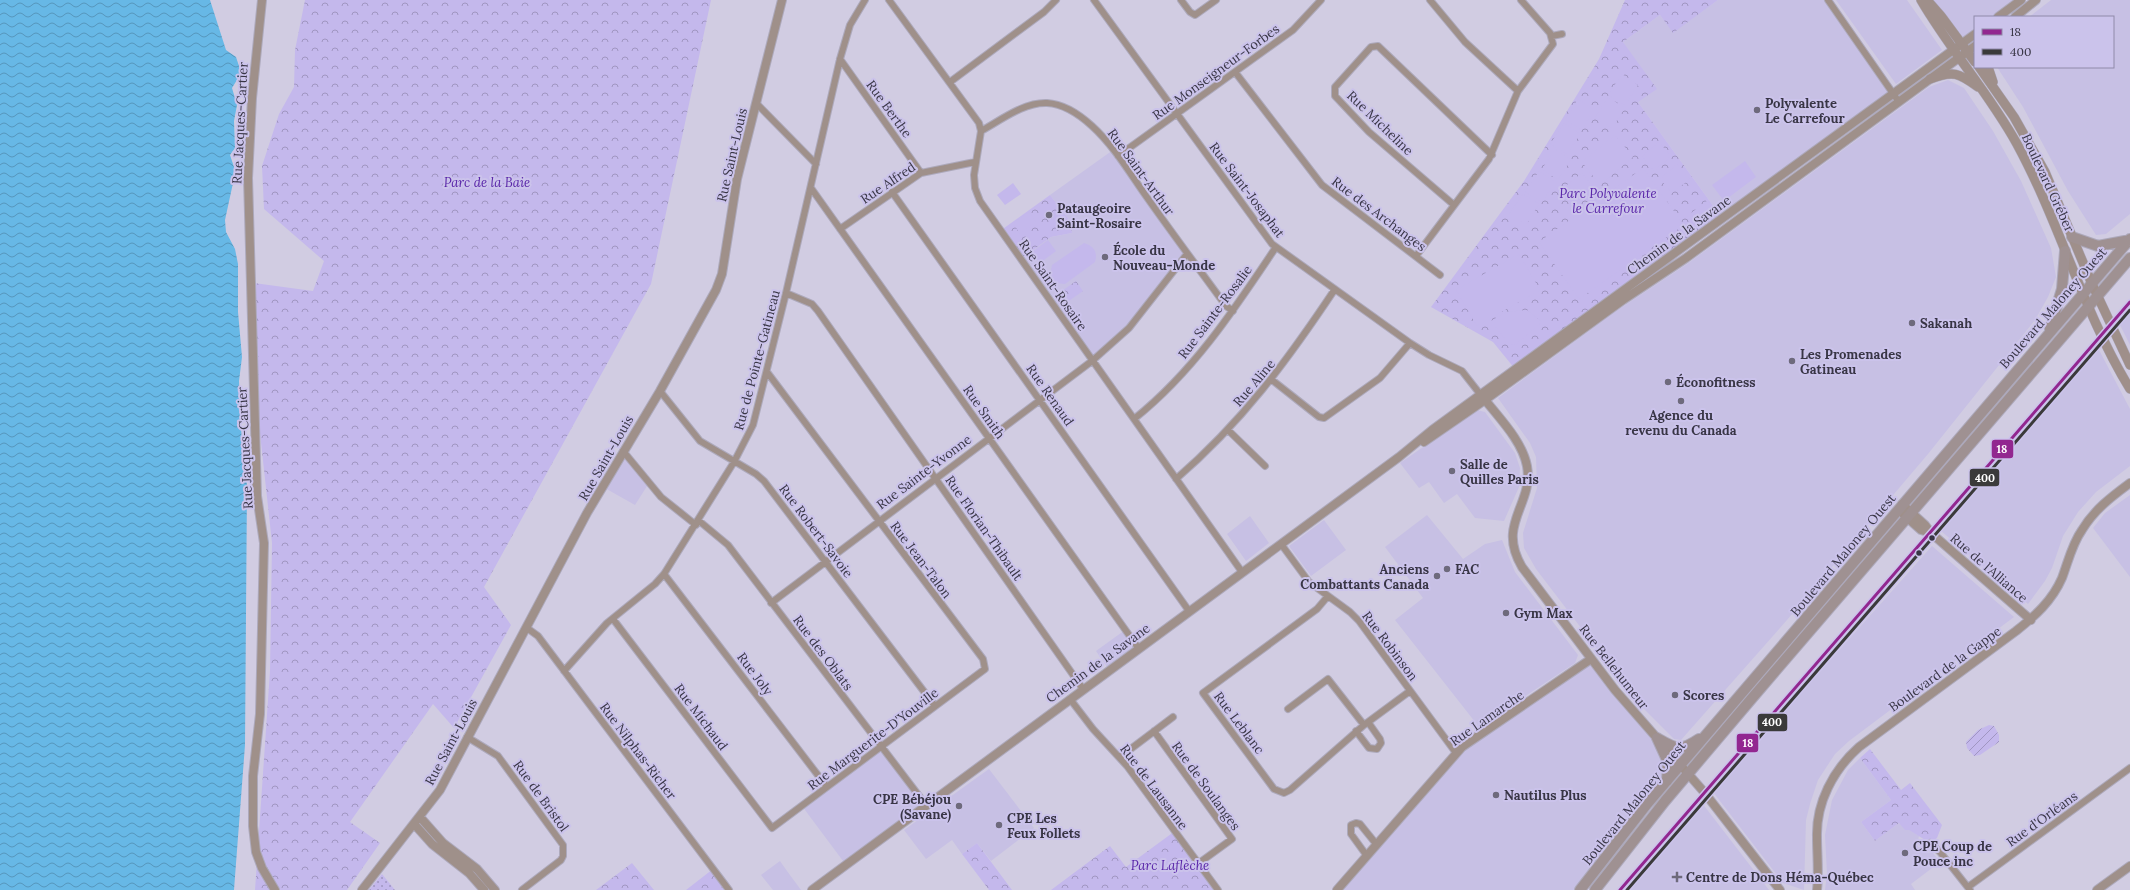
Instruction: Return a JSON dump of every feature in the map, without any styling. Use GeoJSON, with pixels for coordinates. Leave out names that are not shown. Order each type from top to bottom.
{"type":"FeatureCollection","features":[{"type":"Feature","properties":{"kind":"main road","name":"Boulevard Gréber"},"geometry":{"type":"LineString","coordinates":[[1921,0],[1953,50],[1984,92],[2016,143],[2039,190],[2089,306],[2130,389]]}},
{"type":"Feature","properties":{"kind":"main road"},"geometry":{"type":"LineString","coordinates":[[1927,0],[1962,44],[1971,49],[1974,59]]}},
{"type":"Feature","properties":{"kind":"main road","name":"Boulevard Gréber"},"geometry":{"type":"LineString","coordinates":[[1980,68],[2014,117],[2045,172],[2097,296],[2130,364]]}},
{"type":"Feature","properties":{"kind":"main road"},"geometry":{"type":"LineString","coordinates":[[1988,68],[1997,93]]}},
{"type":"Feature","properties":{"kind":"main road"},"geometry":{"type":"LineString","coordinates":[[1930,79],[1942,74],[1953,73],[1967,80],[1984,92]]}},
{"type":"Feature","properties":{"kind":"main road"},"geometry":{"type":"LineString","coordinates":[[2072,237],[2098,246],[2130,239]]}},
{"type":"Feature","properties":{"kind":"main road","name":"Boulevard Maloney Ouest"},"geometry":{"type":"LineString","coordinates":[[1580,890],[1680,765],[1816,608],[1899,507],[2130,239]]}},
{"type":"Feature","properties":{"kind":"main road"},"geometry":{"type":"LineString","coordinates":[[2049,334],[2062,289],[2066,251]]}},
{"type":"Feature","properties":{"kind":"main road","name":"Boulevard Maloney Ouest"},"geometry":{"type":"LineString","coordinates":[[1595,890],[1688,774],[2130,258]]}},
{"type":"Feature","properties":{"kind":"main road"},"geometry":{"type":"LineString","coordinates":[[1657,738],[1673,748],[1682,748],[1709,732]]}},
{"type":"Feature","properties":{"kind":"main road"},"geometry":{"type":"LineString","coordinates":[[1657,738],[1668,762],[1667,781]]}},
{"type":"Feature","properties":{"kind":"street","name":"Rue Jacques-Cartier"},"geometry":{"type":"LineString","coordinates":[[262,0],[252,98],[248,178],[257,496],[264,543],[260,714],[253,776],[253,826],[256,852],[262,868],[275,890]]}},
{"type":"Feature","properties":{"kind":"street","name":"Rue Saint-Louis"},"geometry":{"type":"LineString","coordinates":[[362,890],[440,790],[587,513],[660,391],[719,283],[737,179],[782,0]]}},
{"type":"Feature","properties":{"kind":"street","name":"Rue de Pointe-Gatineau"},"geometry":{"type":"LineString","coordinates":[[564,671],[613,619],[655,584],[664,574],[751,432],[786,293],[840,59],[850,25],[865,0]]}},
{"type":"Feature","properties":{"kind":"street"},"geometry":{"type":"LineString","coordinates":[[889,0],[979,123],[981,131]]}},
{"type":"Feature","properties":{"kind":"street"},"geometry":{"type":"LineString","coordinates":[[950,82],[1044,12],[1056,0]]}},
{"type":"Feature","properties":{"kind":"street","name":"Rue Saint-Josaphat"},"geometry":{"type":"LineString","coordinates":[[1094,0],[1267,239],[1410,343],[1429,355],[1462,371],[1483,397]]}},
{"type":"Feature","properties":{"kind":"street"},"geometry":{"type":"LineString","coordinates":[[1181,0],[1190,12],[1195,15],[1216,0]]}},
{"type":"Feature","properties":{"kind":"street","name":"Rue Monseigneur-Forbes"},"geometry":{"type":"LineString","coordinates":[[1118,156],[1293,30],[1321,0]]}},
{"type":"Feature","properties":{"kind":"street"},"geometry":{"type":"LineString","coordinates":[[1430,0],[1465,42],[1518,91]]}},
{"type":"Feature","properties":{"kind":"street"},"geometry":{"type":"LineString","coordinates":[[1416,256],[1492,155],[1518,91],[1552,47],[1552,36],[1521,0]]}},
{"type":"Feature","properties":{"kind":"street"},"geometry":{"type":"LineString","coordinates":[[1828,0],[1899,102]]}},
{"type":"Feature","properties":{"kind":"street"},"geometry":{"type":"LineString","coordinates":[[1999,16],[2021,0]]}},
{"type":"Feature","properties":{"kind":"street"},"geometry":{"type":"LineString","coordinates":[[2016,16],[2036,0]]}},
{"type":"Feature","properties":{"kind":"street"},"geometry":{"type":"LineString","coordinates":[[1552,36],[1562,34]]}},
{"type":"Feature","properties":{"kind":"street","name":"Chemin de la Savane"},"geometry":{"type":"LineString","coordinates":[[1483,397],[1893,93],[1974,35]]}},
{"type":"Feature","properties":{"kind":"street","name":"Rue Micheline"},"geometry":{"type":"LineString","coordinates":[[1454,205],[1369,132],[1335,96],[1335,87],[1371,47],[1378,46],[1492,155]]}},
{"type":"Feature","properties":{"kind":"street","name":"Chemin de la Savane"},"geometry":{"type":"LineString","coordinates":[[812,890],[1399,457],[1608,310],[1692,254],[1971,49]]}},
{"type":"Feature","properties":{"kind":"street","name":"Rue Berthe"},"geometry":{"type":"LineString","coordinates":[[840,59],[921,172]]}},
{"type":"Feature","properties":{"kind":"street","name":"Rue des Archanges"},"geometry":{"type":"LineString","coordinates":[[1235,72],[1322,185],[1440,275]]}},
{"type":"Feature","properties":{"kind":"street"},"geometry":{"type":"LineString","coordinates":[[756,103],[816,164]]}},
{"type":"Feature","properties":{"kind":"street","name":"Rue Saint-Arthur"},"geometry":{"type":"LineString","coordinates":[[981,131],[1025,108],[1038,104],[1049,103],[1068,109],[1086,121],[1099,133],[1118,156],[1187,254],[1226,306],[1233,311]]}},
{"type":"Feature","properties":{"kind":"street","name":"Rue Saint-Rosaire"},"geometry":{"type":"LineString","coordinates":[[981,131],[975,162],[974,181],[980,201],[1242,572]]}},
{"type":"Feature","properties":{"kind":"street","name":"Rue Alfred"},"geometry":{"type":"LineString","coordinates":[[840,229],[921,172],[975,162]]}},
{"type":"Feature","properties":{"kind":"street","name":"Rue Smith"},"geometry":{"type":"LineString","coordinates":[[811,188],[1138,649]]}},
{"type":"Feature","properties":{"kind":"street","name":"Rue Renaud"},"geometry":{"type":"LineString","coordinates":[[892,192],[1190,611]]}},
{"type":"Feature","properties":{"kind":"street","name":"Rue Sainte-Rosalie"},"geometry":{"type":"LineString","coordinates":[[1134,419],[1160,398],[1217,333],[1276,247]]}},
{"type":"Feature","properties":{"kind":"street","name":"Rue Sainte-Yvonne"},"geometry":{"type":"LineString","coordinates":[[771,603],[1092,361],[1129,328],[1187,254]]}},
{"type":"Feature","properties":{"kind":"street","name":"Rue Aline"},"geometry":{"type":"LineString","coordinates":[[1176,479],[1228,430],[1272,380],[1335,289]]}},
{"type":"Feature","properties":{"kind":"street","name":"Rue Florian-Thibault"},"geometry":{"type":"LineString","coordinates":[[786,293],[812,304],[818,311],[1084,689]]}},
{"type":"Feature","properties":{"kind":"street"},"geometry":{"type":"LineString","coordinates":[[1272,380],[1319,417],[1324,418],[1380,378],[1410,343]]}},
{"type":"Feature","properties":{"kind":"street","name":"Rue Jean-Talon"},"geometry":{"type":"LineString","coordinates":[[767,372],[986,665]]}},
{"type":"Feature","properties":{"kind":"street","name":"Rue Robert-Savoie"},"geometry":{"type":"LineString","coordinates":[[660,391],[700,441],[756,474],[764,481],[935,706]]}},
{"type":"Feature","properties":{"kind":"street","name":"Rue Bellehumeur"},"geometry":{"type":"LineString","coordinates":[[1483,397],[1514,438],[1527,466],[1528,483],[1512,530],[1513,546],[1517,559],[1627,705],[1704,792],[1780,890]]}},
{"type":"Feature","properties":{"kind":"street"},"geometry":{"type":"LineString","coordinates":[[1228,430],[1265,466]]}},
{"type":"Feature","properties":{"kind":"street","name":"Rue des Oblats"},"geometry":{"type":"LineString","coordinates":[[623,451],[661,497],[724,541],[926,805]]}},
{"type":"Feature","properties":{"kind":"street","name":"Boulevard de la Gappe"},"geometry":{"type":"LineString","coordinates":[[1817,890],[1817,837],[1820,813],[1828,787],[1841,765],[1858,747],[2031,620],[2043,608],[2056,590],[2077,538],[2086,523],[2105,501],[2130,483]]}},
{"type":"Feature","properties":{"kind":"street","name":"Rue de l'Alliance"},"geometry":{"type":"LineString","coordinates":[[1899,507],[2031,620]]}},
{"type":"Feature","properties":{"kind":"street","name":"Rue Robinson"},"geometry":{"type":"LineString","coordinates":[[1281,544],[1306,578],[1355,616],[1456,753]]}},
{"type":"Feature","properties":{"kind":"street","name":"Rue Joly"},"geometry":{"type":"LineString","coordinates":[[664,574],[827,787]]}},
{"type":"Feature","properties":{"kind":"street","name":"Rue Leblanc"},"geometry":{"type":"LineString","coordinates":[[1328,596],[1317,609],[1203,693],[1274,789],[1280,793],[1290,790],[1356,731],[1410,691]]}},
{"type":"Feature","properties":{"kind":"street","name":"Rue Michaud"},"geometry":{"type":"LineString","coordinates":[[613,619],[772,828]]}},
{"type":"Feature","properties":{"kind":"street","name":"Rue Nilphas-Richer"},"geometry":{"type":"LineString","coordinates":[[526,628],[538,636],[728,890]]}},
{"type":"Feature","properties":{"kind":"street","name":"Rue Lamarche"},"geometry":{"type":"LineString","coordinates":[[1337,890],[1462,747],[1536,698],[1591,658]]}},
{"type":"Feature","properties":{"kind":"street","name":"Rue Marguerite-D'Youville"},"geometry":{"type":"LineString","coordinates":[[772,828],[983,671],[986,665]]}},
{"type":"Feature","properties":{"kind":"street"},"geometry":{"type":"LineString","coordinates":[[1288,710],[1328,679],[1380,739],[1381,743],[1377,749],[1369,748],[1356,731]]}},
{"type":"Feature","properties":{"kind":"street","name":"Rue de Lausanne"},"geometry":{"type":"LineString","coordinates":[[1070,699],[1093,729],[1120,757],[1218,890]]}},
{"type":"Feature","properties":{"kind":"street"},"geometry":{"type":"LineString","coordinates":[[1120,757],[1173,717]]}},
{"type":"Feature","properties":{"kind":"street","name":"Rue de Soulanges"},"geometry":{"type":"LineString","coordinates":[[1154,731],[1232,839],[1199,863]]}},
{"type":"Feature","properties":{"kind":"street","name":"Rue de Bristol"},"geometry":{"type":"LineString","coordinates":[[467,737],[498,756],[563,846],[563,856],[561,860],[522,890]]}},
{"type":"Feature","properties":{"kind":"street","name":"Rue d'Orléans"},"geometry":{"type":"LineString","coordinates":[[1969,889],[2130,768]]}},
{"type":"Feature","properties":{"kind":"street"},"geometry":{"type":"LineString","coordinates":[[420,817],[443,843],[477,869],[495,890]]}},
{"type":"Feature","properties":{"kind":"street"},"geometry":{"type":"LineString","coordinates":[[1367,856],[1351,834],[1351,825],[1356,823],[1360,824],[1376,845]]}},
{"type":"Feature","properties":{"kind":"street"},"geometry":{"type":"LineString","coordinates":[[414,825],[432,844],[469,873],[484,890]]}},
{"type":"Feature","properties":{"kind":"street"},"geometry":{"type":"LineString","coordinates":[[1930,843],[1940,852],[1969,889]]}},
{"type":"Feature","properties":{"kind":"street"},"geometry":{"type":"LineString","coordinates":[[2096,890],[2130,866]]}},
{"type":"Feature","properties":{"kind":"shaded area","name":"Polyvalente Le Carrefour"},"geometry":{"type":"Polygon","coordinates":[[[1718,0],[1828,0],[1893,93],[1722,218],[1638,102],[1623,42],[1660,15],[1673,32],[1718,0]]]}},
{"type":"Feature","properties":{"kind":"shaded area"},"geometry":{"type":"Polygon","coordinates":[[[1836,0],[1907,0],[1942,50],[1896,84],[1836,0]]]}},
{"type":"Feature","properties":{"kind":"shaded area"},"geometry":{"type":"Polygon","coordinates":[[[1927,0],[2021,0],[1999,16],[1974,16],[1974,35],[1962,44],[1927,0]]]}},
{"type":"Feature","properties":{"kind":"shaded area"},"geometry":{"type":"Polygon","coordinates":[[[2051,0],[2130,0],[2130,214],[2106,234],[2096,235],[2068,191],[2023,107],[1998,68],[2114,68],[2114,16],[2030,16],[2051,0]]]}},
{"type":"Feature","properties":{"kind":"shaded area","name":"Les Promenades Gatineau"},"geometry":{"type":"Polygon","coordinates":[[[1948,80],[1964,88],[1993,131],[2021,181],[2051,248],[2056,277],[2048,297],[2035,320],[1928,454],[1787,620],[1681,740],[1674,739],[1644,709],[1617,675],[1536,569],[1524,548],[1523,533],[1537,488],[1536,457],[1530,443],[1498,398],[1616,311],[1687,264],[1929,87],[1948,80]]]}},
{"type":"Feature","properties":{"kind":"shaded area","name":"École du Nouveau-Monde"},"geometry":{"type":"Polygon","coordinates":[[[1113,150],[1187,254],[1134,322],[1092,361],[1021,259],[1051,237],[1072,233],[1071,222],[1050,195],[1113,150]]]}},
{"type":"Feature","properties":{"kind":"shaded area"},"geometry":{"type":"Polygon","coordinates":[[[2130,310],[2130,345],[2119,323],[2130,310]]]}},
{"type":"Feature","properties":{"kind":"shaded area"},"geometry":{"type":"Polygon","coordinates":[[[2098,348],[2130,409],[2130,466],[2096,492],[2078,512],[2063,536],[2052,568],[2045,581],[2028,604],[1941,531],[2098,348]]]}},
{"type":"Feature","properties":{"kind":"shaded area"},"geometry":{"type":"Polygon","coordinates":[[[1477,410],[1485,412],[1515,453],[1520,468],[1519,487],[1504,521],[1475,518],[1457,494],[1444,503],[1429,482],[1419,488],[1400,463],[1477,410]]]}},
{"type":"Feature","properties":{"kind":"shaded area"},"geometry":{"type":"Polygon","coordinates":[[[623,451],[649,483],[635,505],[603,487],[623,451]]]}},
{"type":"Feature","properties":{"kind":"shaded area"},"geometry":{"type":"Polygon","coordinates":[[[2130,495],[2130,577],[2093,528],[2105,513],[2130,495]]]}},
{"type":"Feature","properties":{"kind":"shaded area"},"geometry":{"type":"Polygon","coordinates":[[[1427,515],[1463,559],[1485,544],[1502,540],[1515,572],[1578,655],[1575,663],[1479,727],[1395,620],[1423,598],[1385,547],[1427,515]]]}},
{"type":"Feature","properties":{"kind":"shaded area"},"geometry":{"type":"Polygon","coordinates":[[[1250,516],[1269,543],[1246,561],[1227,534],[1250,516]]]}},
{"type":"Feature","properties":{"kind":"shaded area"},"geometry":{"type":"Polygon","coordinates":[[[1324,520],[1346,550],[1311,576],[1289,546],[1324,520]]]}},
{"type":"Feature","properties":{"kind":"shaded area"},"geometry":{"type":"Polygon","coordinates":[[[1932,546],[2014,617],[1849,741],[1835,754],[1818,780],[1806,820],[1804,890],[1783,883],[1713,792],[1932,546]]]}},
{"type":"Feature","properties":{"kind":"shaded area"},"geometry":{"type":"Polygon","coordinates":[[[1125,630],[1139,649],[1109,670],[1096,651],[1125,630]]]}},
{"type":"Feature","properties":{"kind":"shaded area"},"geometry":{"type":"Polygon","coordinates":[[[1591,659],[1680,765],[1580,890],[1337,890],[1456,753],[1591,659]]]}},
{"type":"Feature","properties":{"kind":"shaded area"},"geometry":{"type":"Polygon","coordinates":[[[881,747],[926,805],[846,865],[802,806],[881,747]]]}},
{"type":"Feature","properties":{"kind":"shaded area"},"geometry":{"type":"Polygon","coordinates":[[[1860,758],[1891,800],[1861,822],[1875,841],[1899,823],[1919,836],[1917,845],[1922,852],[1933,853],[1940,862],[1911,884],[1915,890],[1825,890],[1827,874],[1825,835],[1832,800],[1848,770],[1860,758]]]}},
{"type":"Feature","properties":{"kind":"shaded area"},"geometry":{"type":"Polygon","coordinates":[[[989,769],[1034,828],[991,861],[977,843],[962,854],[952,840],[926,859],[904,830],[989,769]]]}},
{"type":"Feature","properties":{"kind":"shaded area"},"geometry":{"type":"Polygon","coordinates":[[[1702,803],[1769,890],[1627,890],[1646,868],[1702,803]]]}},
{"type":"Feature","properties":{"kind":"shaded area"},"geometry":{"type":"Polygon","coordinates":[[[780,861],[801,890],[773,890],[761,875],[780,861]]]}},
{"type":"Feature","properties":{"kind":"green space","name":"Parc de la Baie"},"geometry":{"type":"Polygon","coordinates":[[[305,0],[711,0],[651,284],[484,587],[511,625],[454,728],[433,704],[350,822],[380,843],[347,890],[255,890],[270,671],[272,543],[258,415],[254,283],[313,291],[324,261],[264,209],[262,166],[279,114],[294,87],[295,50],[305,0]]]}},
{"type":"Feature","properties":{"kind":"green space","name":"Parc Polyvalente le Carrefour"},"geometry":{"type":"Polygon","coordinates":[[[1625,0],[1718,0],[1673,33],[1660,15],[1623,42],[1657,89],[1638,102],[1722,218],[1515,369],[1493,342],[1431,307],[1524,181],[1599,59],[1625,0]]]}},
{"type":"Feature","properties":{"kind":"green space"},"geometry":{"type":"Polygon","coordinates":[[[1622,74],[1638,85],[1625,105],[1608,95],[1622,74]]]}},
{"type":"Feature","properties":{"kind":"green space"},"geometry":{"type":"Polygon","coordinates":[[[1608,97],[1625,108],[1612,128],[1595,118],[1608,97]]]}},
{"type":"Feature","properties":{"kind":"green space"},"geometry":{"type":"Polygon","coordinates":[[[1578,99],[1594,110],[1581,130],[1565,120],[1578,99]]]}},
{"type":"Feature","properties":{"kind":"green space"},"geometry":{"type":"Polygon","coordinates":[[[1564,123],[1580,134],[1567,154],[1550,144],[1564,123]]]}},
{"type":"Feature","properties":{"kind":"green space"},"geometry":{"type":"Polygon","coordinates":[[[1615,135],[1633,157],[1600,185],[1582,162],[1615,135]]]}},
{"type":"Feature","properties":{"kind":"green space"},"geometry":{"type":"Polygon","coordinates":[[[1659,142],[1671,156],[1654,171],[1642,156],[1659,142]]]}},
{"type":"Feature","properties":{"kind":"green space"},"geometry":{"type":"Polygon","coordinates":[[[1555,149],[1571,159],[1558,180],[1542,169],[1555,149]]]}},
{"type":"Feature","properties":{"kind":"green space"},"geometry":{"type":"Polygon","coordinates":[[[1745,161],[1756,177],[1724,201],[1712,185],[1745,161]]]}},
{"type":"Feature","properties":{"kind":"green space"},"geometry":{"type":"Polygon","coordinates":[[[1677,164],[1690,179],[1672,193],[1660,179],[1677,164]]]}},
{"type":"Feature","properties":{"kind":"green space"},"geometry":{"type":"Polygon","coordinates":[[[1643,168],[1684,225],[1579,299],[1539,242],[1643,168]]]}},
{"type":"Feature","properties":{"kind":"green space"},"geometry":{"type":"Polygon","coordinates":[[[1539,171],[1555,182],[1542,202],[1525,192],[1539,171]]]}},
{"type":"Feature","properties":{"kind":"green space"},"geometry":{"type":"Polygon","coordinates":[[[1582,173],[1594,188],[1575,203],[1563,188],[1582,173]]]}},
{"type":"Feature","properties":{"kind":"green space"},"geometry":{"type":"Polygon","coordinates":[[[1013,183],[1021,194],[1005,205],[997,195],[1013,183]]]}},
{"type":"Feature","properties":{"kind":"green space"},"geometry":{"type":"Polygon","coordinates":[[[1523,194],[1539,204],[1526,225],[1509,214],[1523,194]]]}},
{"type":"Feature","properties":{"kind":"green space"},"geometry":{"type":"Polygon","coordinates":[[[1050,195],[1071,222],[1072,233],[1051,237],[1021,259],[1000,231],[1050,195]]]}},
{"type":"Feature","properties":{"kind":"green space"},"geometry":{"type":"Polygon","coordinates":[[[1708,200],[1717,212],[1695,229],[1686,217],[1708,200]]]}},
{"type":"Feature","properties":{"kind":"green space"},"geometry":{"type":"Polygon","coordinates":[[[1029,212],[1036,222],[1020,234],[1013,223],[1029,212]]]}},
{"type":"Feature","properties":{"kind":"green space"},"geometry":{"type":"Polygon","coordinates":[[[1048,240],[1056,251],[1040,263],[1032,252],[1048,240]]]}},
{"type":"Feature","properties":{"kind":"green space"},"geometry":{"type":"Polygon","coordinates":[[[1084,243],[1093,248],[1096,255],[1095,262],[1065,284],[1056,283],[1050,275],[1052,265],[1084,243]]]}},
{"type":"Feature","properties":{"kind":"green space"},"geometry":{"type":"Polygon","coordinates":[[[1519,254],[1540,290],[1477,326],[1456,290],[1519,254]]]}},
{"type":"Feature","properties":{"kind":"green space"},"geometry":{"type":"Polygon","coordinates":[[[1076,281],[1083,291],[1066,303],[1059,293],[1076,281]]]}},
{"type":"Feature","properties":{"kind":"green space"},"geometry":{"type":"Polygon","coordinates":[[[1527,310],[1542,322],[1515,345],[1509,344],[1491,321],[1506,312],[1527,310]]]}},
{"type":"Feature","properties":{"kind":"green space"},"geometry":{"type":"Polygon","coordinates":[[[1989,725],[1994,726],[1999,735],[1999,742],[1980,755],[1974,756],[1967,748],[1966,742],[1978,730],[1989,725]]]}},
{"type":"Feature","properties":{"kind":"green space"},"geometry":{"type":"Polygon","coordinates":[[[1870,749],[1901,790],[1910,783],[1942,825],[1937,838],[1930,843],[1909,830],[1905,830],[1899,823],[1875,841],[1861,822],[1891,800],[1860,758],[1870,749]]]}},
{"type":"Feature","properties":{"kind":"green space","name":"Parc Laflèche"},"geometry":{"type":"Polygon","coordinates":[[[1175,831],[1218,890],[1051,890],[1110,846],[1126,867],[1175,831]]]}},
{"type":"Feature","properties":{"kind":"green space"},"geometry":{"type":"Polygon","coordinates":[[[977,843],[1012,890],[989,890],[962,854],[977,843]]]}},
{"type":"Feature","properties":{"kind":"green space"},"geometry":{"type":"Polygon","coordinates":[[[632,863],[654,890],[596,890],[632,863]]]}},
{"type":"Feature","properties":{"kind":"green space"},"geometry":{"type":"Polygon","coordinates":[[[713,869],[728,890],[686,890],[713,869]]]}},
{"type":"Feature","properties":{"kind":"green space"},"geometry":{"type":"Polygon","coordinates":[[[382,874],[395,890],[369,890],[382,874]]]}},
{"type":"Feature","properties":{"kind":"water"},"geometry":{"type":"Polygon","coordinates":[[[0,0],[210,0],[226,50],[236,57],[239,66],[240,75],[232,88],[237,105],[234,121],[235,148],[230,155],[234,167],[233,183],[225,220],[226,232],[235,249],[238,264],[238,312],[242,357],[239,381],[242,446],[247,485],[245,745],[234,890],[0,890],[0,0]]]}},
{"type":"Feature","properties":{"kind":"transit line","name":"18"},"geometry":{"type":"LineString","coordinates":[[1620,890],[2130,302]]}},
{"type":"Feature","properties":{"kind":"transit line","name":"400"},"geometry":{"type":"LineString","coordinates":[[1627,890],[2130,310]]}},
{"type":"Feature","properties":{"kind":"place","name":"Polyvalente Le Carrefour"},"geometry":{"type":"Point","coordinates":[1757,110]}},
{"type":"Feature","properties":{"kind":"place","name":"Pataugeoire Saint-Rosaire"},"geometry":{"type":"Point","coordinates":[1049,215]}},
{"type":"Feature","properties":{"kind":"place","name":"École du Nouveau-Monde"},"geometry":{"type":"Point","coordinates":[1105,257]}},
{"type":"Feature","properties":{"kind":"place","name":"Sakanah"},"geometry":{"type":"Point","coordinates":[1912,323]}},
{"type":"Feature","properties":{"kind":"place","name":"Les Promenades Gatineau"},"geometry":{"type":"Point","coordinates":[1792,361]}},
{"type":"Feature","properties":{"kind":"place","name":"Éconofitness"},"geometry":{"type":"Point","coordinates":[1668,382]}},
{"type":"Feature","properties":{"kind":"place","name":"Agence du revenu du Canada"},"geometry":{"type":"Point","coordinates":[1681,401]}},
{"type":"Feature","properties":{"kind":"place","name":"Salle de Quilles Paris"},"geometry":{"type":"Point","coordinates":[1452,471]}},
{"type":"Feature","properties":{"kind":"place","name":"FAC"},"geometry":{"type":"Point","coordinates":[1447,569]}},
{"type":"Feature","properties":{"kind":"place","name":"Anciens Combattants Canada"},"geometry":{"type":"Point","coordinates":[1437,576]}},
{"type":"Feature","properties":{"kind":"place","name":"Gym Max"},"geometry":{"type":"Point","coordinates":[1506,613]}},
{"type":"Feature","properties":{"kind":"place","name":"Scores"},"geometry":{"type":"Point","coordinates":[1675,695]}},
{"type":"Feature","properties":{"kind":"place","name":"Nautilus Plus"},"geometry":{"type":"Point","coordinates":[1496,795]}},
{"type":"Feature","properties":{"kind":"place","name":"CPE Bébéjou (Savane)"},"geometry":{"type":"Point","coordinates":[959,806]}},
{"type":"Feature","properties":{"kind":"place","name":"CPE Les Feux Follets"},"geometry":{"type":"Point","coordinates":[999,825]}},
{"type":"Feature","properties":{"kind":"place","name":"CPE Coup de Pouce inc"},"geometry":{"type":"Point","coordinates":[1905,853]}},
{"type":"Feature","properties":{"kind":"place","name":"Centre de Dons Héma-Québec"},"geometry":{"type":"Point","coordinates":[1677,877]}}]}
